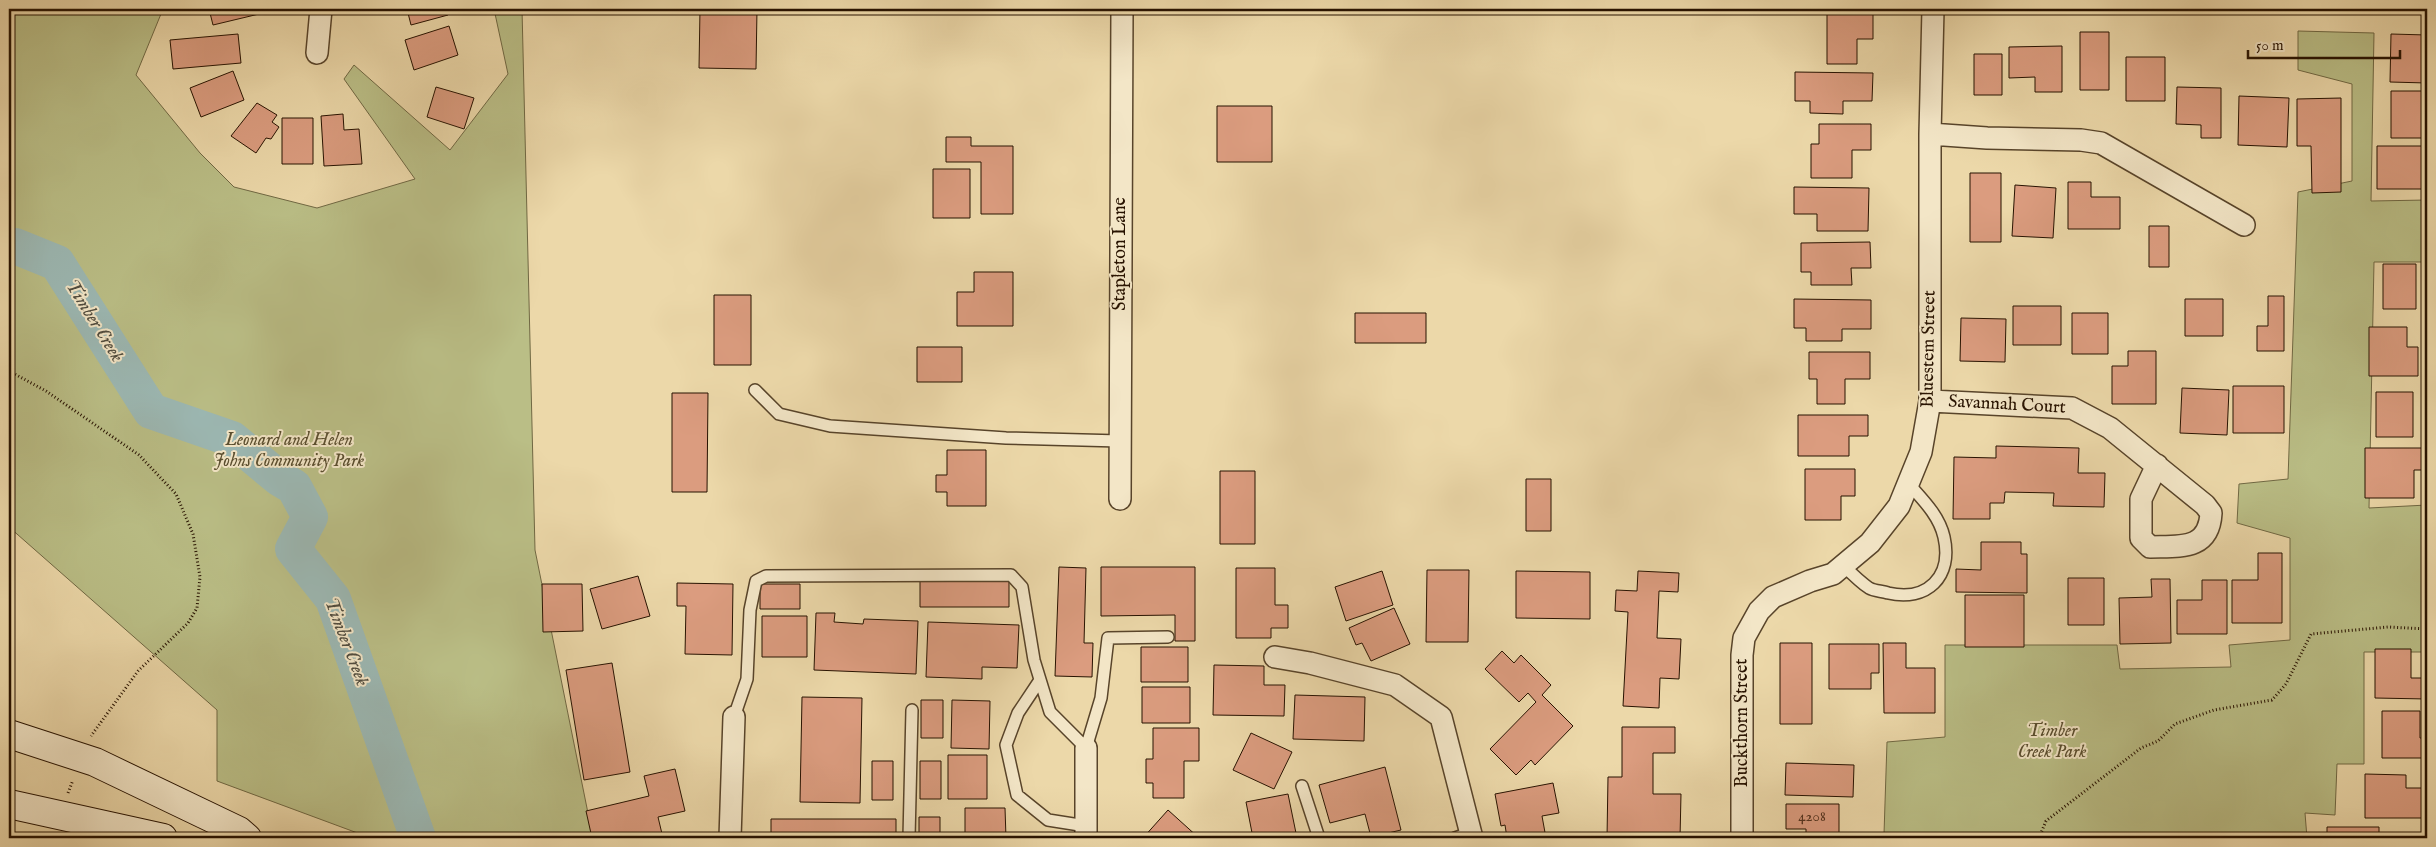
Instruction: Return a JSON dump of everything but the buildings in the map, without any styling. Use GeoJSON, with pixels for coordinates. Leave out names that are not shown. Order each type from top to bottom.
{"type":"FeatureCollection","features":[{"type":"Feature","properties":{"kind":"street"},"geometry":{"type":"LineString","coordinates":[[317,53],[321,9]]}},
{"type":"Feature","properties":{"kind":"street","name":"Stapleton Lane"},"geometry":{"type":"LineString","coordinates":[[1120,499],[1122,9]]}},
{"type":"Feature","properties":{"kind":"street","name":"Bluestem Street"},"geometry":{"type":"LineString","coordinates":[[1759,611],[1773,597],[1810,581],[1833,574],[1870,543],[1898,506],[1921,452],[1930,401],[1930,134],[1933,9]]}},
{"type":"Feature","properties":{"kind":"street"},"geometry":{"type":"LineString","coordinates":[[1930,134],[1987,138],[2081,140],[2101,144],[2244,225]]}},
{"type":"Feature","properties":{"kind":"street","name":"Savannah Court"},"geometry":{"type":"LineString","coordinates":[[1930,401],[2072,408],[2110,428],[2157,465]]}},
{"type":"Feature","properties":{"kind":"street","name":"Buckthorn Street"},"geometry":{"type":"LineString","coordinates":[[1742,838],[1742,655],[1744,638],[1759,611]]}},
{"type":"Feature","properties":{"kind":"street"},"geometry":{"type":"LineString","coordinates":[[1275,657],[1310,663],[1394,685],[1441,717],[1466,836]]}},
{"type":"Feature","properties":{"kind":"street"},"geometry":{"type":"LineString","coordinates":[[730,838],[734,717]]}},
{"type":"Feature","properties":{"kind":"street"},"geometry":{"type":"LineString","coordinates":[[9,734],[95,762],[239,831],[247,838]]}},
{"type":"Feature","properties":{"kind":"street"},"geometry":{"type":"LineString","coordinates":[[1086,748],[1086,832]]}},
{"type":"Feature","properties":{"kind":"street"},"geometry":{"type":"LineString","coordinates":[[9,804],[163,838]]}},
{"type":"Feature","properties":{"kind":"lane"},"geometry":{"type":"LineString","coordinates":[[755,390],[779,414],[830,426],[1006,438],[1120,442]]}},
{"type":"Feature","properties":{"kind":"lane"},"geometry":{"type":"LineString","coordinates":[[1843,565],[1870,588],[1903,596],[1923,591],[1938,582],[1943,568],[1944,535],[1932,510],[1908,483]]}},
{"type":"Feature","properties":{"kind":"lane"},"geometry":{"type":"LineString","coordinates":[[734,717],[747,678],[750,610],[756,581],[766,576],[1011,574],[1022,587],[1034,660],[1050,712],[1086,748],[1101,698],[1108,638],[1168,637]]}},
{"type":"Feature","properties":{"kind":"lane"},"geometry":{"type":"LineString","coordinates":[[1040,680],[1018,713],[1006,745],[1018,795],[1048,820],[1086,832]]}},
{"type":"Feature","properties":{"kind":"lane"},"geometry":{"type":"LineString","coordinates":[[909,838],[912,710]]}},
{"type":"Feature","properties":{"kind":"lane"},"geometry":{"type":"LineString","coordinates":[[1302,786],[1319,838]]}},
{"type":"Feature","properties":{"kind":"path"},"geometry":{"type":"LineString","coordinates":[[9,371],[46,391],[139,455],[176,494],[193,534],[200,577],[198,608],[188,623],[138,671],[99,722],[86,744]]}},
{"type":"Feature","properties":{"kind":"path"},"geometry":{"type":"LineString","coordinates":[[2039,838],[2046,821],[2141,748],[2158,741],[2175,724],[2214,710],[2272,700],[2286,684],[2312,634],[2388,627],[2427,629]]}},
{"type":"Feature","properties":{"kind":"path"},"geometry":{"type":"LineString","coordinates":[[66,798],[75,775]]}},
{"type":"Feature","properties":{"kind":"path"},"geometry":{"type":"LineString","coordinates":[[1946,838],[1950,836],[1962,838]]}},
{"type":"Feature","properties":{"kind":"green space","name":"Leonard and Helen Johns Community Park"},"geometry":{"type":"Polygon","coordinates":[[[9,9],[163,9],[136,75],[200,153],[234,187],[317,208],[415,179],[344,79],[354,65],[450,150],[508,74],[494,9],[522,9],[535,550],[593,838],[371,838],[217,781],[217,710],[9,527],[9,9]]]}},
{"type":"Feature","properties":{"kind":"green space","name":"Timber Creek Park"},"geometry":{"type":"Polygon","coordinates":[[[2298,31],[2374,33],[2371,201],[2427,200],[2427,262],[2374,262],[2369,508],[2427,505],[2427,652],[2364,652],[2364,764],[2337,764],[2335,815],[2305,813],[2307,838],[1851,838],[1884,834],[1887,742],[1945,737],[1945,645],[2117,645],[2120,669],[2231,667],[2229,645],[2290,640],[2290,538],[2237,523],[2239,484],[2288,479],[2298,192],[2352,181],[2352,84],[2298,70],[2298,31]]]}},
{"type":"Feature","properties":{"kind":"waterway","name":"Timber Creek"},"geometry":{"type":"LineString","coordinates":[[9,246],[15,246],[57,263],[151,411],[232,439],[279,478],[294,487],[310,517],[293,549],[333,599],[418,838]]}}]}
